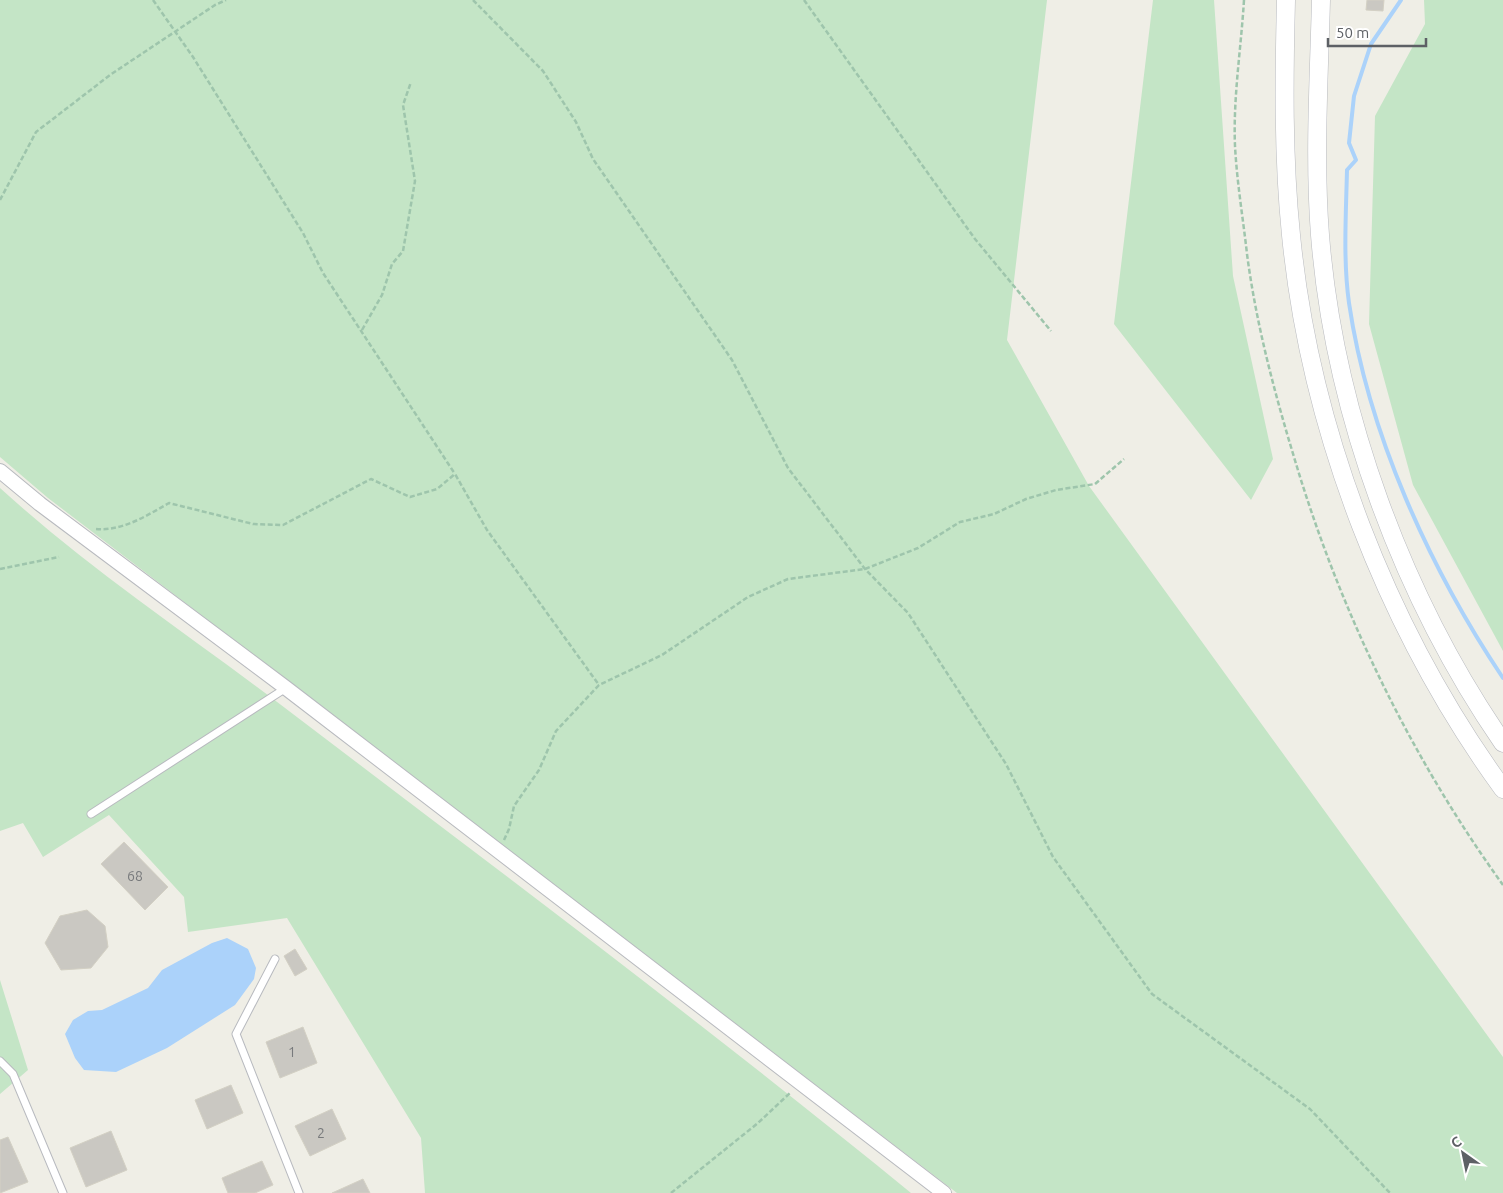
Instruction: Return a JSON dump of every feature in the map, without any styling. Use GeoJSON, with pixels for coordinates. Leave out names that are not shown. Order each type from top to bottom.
{"type":"FeatureCollection","features":[{"type":"Feature","properties":{"kind":"street"},"geometry":{"type":"LineString","coordinates":[[1286,0],[1284,89],[1286,171],[1291,236],[1304,325],[1323,408],[1342,472],[1373,558],[1406,629],[1447,704],[1502,789]]}},
{"type":"Feature","properties":{"kind":"street"},"geometry":{"type":"LineString","coordinates":[[1321,0],[1318,98],[1320,235],[1330,314],[1341,369],[1358,434],[1386,517],[1412,579],[1464,681],[1503,743]]}},
{"type":"Feature","properties":{"kind":"street"},"geometry":{"type":"LineString","coordinates":[[0,470],[47,510],[286,688],[944,1193]]}},
{"type":"Feature","properties":{"kind":"lane"},"geometry":{"type":"LineString","coordinates":[[91,814],[286,688]]}},
{"type":"Feature","properties":{"kind":"lane"},"geometry":{"type":"LineString","coordinates":[[275,959],[236,1034],[299,1193]]}},
{"type":"Feature","properties":{"kind":"lane"},"geometry":{"type":"LineString","coordinates":[[0,1061],[13,1074],[63,1193]]}},
{"type":"Feature","properties":{"kind":"path"},"geometry":{"type":"LineString","coordinates":[[153,0],[176,32],[303,233],[323,272],[455,474],[486,530],[599,685]]}},
{"type":"Feature","properties":{"kind":"path"},"geometry":{"type":"LineString","coordinates":[[0,200],[36,132],[110,74],[214,5],[226,0]]}},
{"type":"Feature","properties":{"kind":"path"},"geometry":{"type":"LineString","coordinates":[[474,0],[543,71],[576,122],[593,159],[732,360],[788,468],[865,569],[908,613],[1006,764],[1053,857],[1152,994],[1310,1109],[1390,1193]]}},
{"type":"Feature","properties":{"kind":"path"},"geometry":{"type":"LineString","coordinates":[[804,0],[975,239],[1051,331]]}},
{"type":"Feature","properties":{"kind":"path"},"geometry":{"type":"LineString","coordinates":[[362,330],[382,295],[392,264],[403,251],[415,180],[403,105],[411,82]]}},
{"type":"Feature","properties":{"kind":"path"},"geometry":{"type":"LineString","coordinates":[[499,853],[509,829],[514,806],[539,770],[556,731],[599,685],[662,655],[748,597],[788,579],[865,569],[918,548],[960,522],[994,514],[1026,499],[1056,490],[1095,484],[1124,459]]}},
{"type":"Feature","properties":{"kind":"path"},"geometry":{"type":"LineString","coordinates":[[95,529],[103,530],[133,524],[169,504],[253,524],[283,525],[372,479],[410,497],[437,490],[455,474]]}},
{"type":"Feature","properties":{"kind":"path"},"geometry":{"type":"LineString","coordinates":[[0,569],[59,557]]}},
{"type":"Feature","properties":{"kind":"path"},"geometry":{"type":"LineString","coordinates":[[671,1193],[758,1123],[801,1082]]}},
{"type":"Feature","properties":{"kind":"green space"},"geometry":{"type":"Polygon","coordinates":[[[0,0],[1047,0],[1007,340],[1089,486],[1503,1057],[1503,1193],[957,1193],[48,498],[0,457],[0,0]]]}},
{"type":"Feature","properties":{"kind":"green space"},"geometry":{"type":"Polygon","coordinates":[[[1153,0],[1214,0],[1233,276],[1273,459],[1251,500],[1114,324],[1153,0]]]}},
{"type":"Feature","properties":{"kind":"green space"},"geometry":{"type":"Polygon","coordinates":[[[1424,0],[1503,0],[1503,651],[1413,485],[1369,324],[1375,116],[1425,24],[1424,0]]]}},
{"type":"Feature","properties":{"kind":"green space"},"geometry":{"type":"Polygon","coordinates":[[[0,488],[105,575],[289,711],[602,949],[758,1070],[911,1193],[425,1193],[421,1138],[287,918],[188,932],[184,897],[109,815],[43,857],[23,823],[0,831],[0,488]]]}},
{"type":"Feature","properties":{"kind":"green space"},"geometry":{"type":"Polygon","coordinates":[[[0,980],[28,1070],[0,1094],[0,980]]]}},
{"type":"Feature","properties":{"kind":"water"},"geometry":{"type":"Polygon","coordinates":[[[227,938],[248,949],[256,968],[254,979],[235,1005],[167,1048],[116,1072],[84,1070],[75,1058],[65,1034],[73,1020],[88,1011],[102,1010],[148,988],[162,970],[212,943],[227,938]]]}},
{"type":"Feature","properties":{"kind":"building"},"geometry":{"type":"Polygon","coordinates":[[[1367,0],[1384,0],[1383,11],[1366,10],[1367,0]]]}},
{"type":"Feature","properties":{"kind":"building"},"geometry":{"type":"Polygon","coordinates":[[[124,842],[168,887],[145,910],[101,864],[124,842]]]}},
{"type":"Feature","properties":{"kind":"building"},"geometry":{"type":"Polygon","coordinates":[[[87,910],[105,926],[108,947],[91,968],[61,970],[45,943],[60,916],[87,910]]]}},
{"type":"Feature","properties":{"kind":"building"},"geometry":{"type":"Polygon","coordinates":[[[295,949],[307,969],[295,976],[284,956],[295,949]]]}},
{"type":"Feature","properties":{"kind":"building"},"geometry":{"type":"Polygon","coordinates":[[[303,1027],[317,1063],[280,1078],[266,1042],[303,1027]]]}},
{"type":"Feature","properties":{"kind":"building"},"geometry":{"type":"Polygon","coordinates":[[[231,1085],[243,1113],[207,1129],[195,1100],[231,1085]]]}},
{"type":"Feature","properties":{"kind":"building"},"geometry":{"type":"Polygon","coordinates":[[[332,1109],[346,1139],[310,1156],[295,1126],[332,1109]]]}},
{"type":"Feature","properties":{"kind":"building"},"geometry":{"type":"Polygon","coordinates":[[[111,1131],[127,1170],[86,1187],[70,1148],[111,1131]]]}},
{"type":"Feature","properties":{"kind":"building"},"geometry":{"type":"Polygon","coordinates":[[[8,1137],[28,1182],[0,1193],[0,1140],[8,1137]]]}},
{"type":"Feature","properties":{"kind":"building"},"geometry":{"type":"Polygon","coordinates":[[[262,1161],[273,1185],[255,1193],[228,1193],[222,1178],[262,1161]]]}},
{"type":"Feature","properties":{"kind":"building"},"geometry":{"type":"Polygon","coordinates":[[[363,1179],[370,1193],[332,1193],[363,1179]]]}},
{"type":"Feature","properties":{"kind":"waterway"},"geometry":{"type":"LineString","coordinates":[[1401,0],[1371,44],[1354,96],[1349,143],[1356,160],[1347,170],[1345,254],[1349,303],[1358,352],[1371,401],[1387,450],[1406,498],[1427,546],[1451,592],[1503,678]]}}]}
